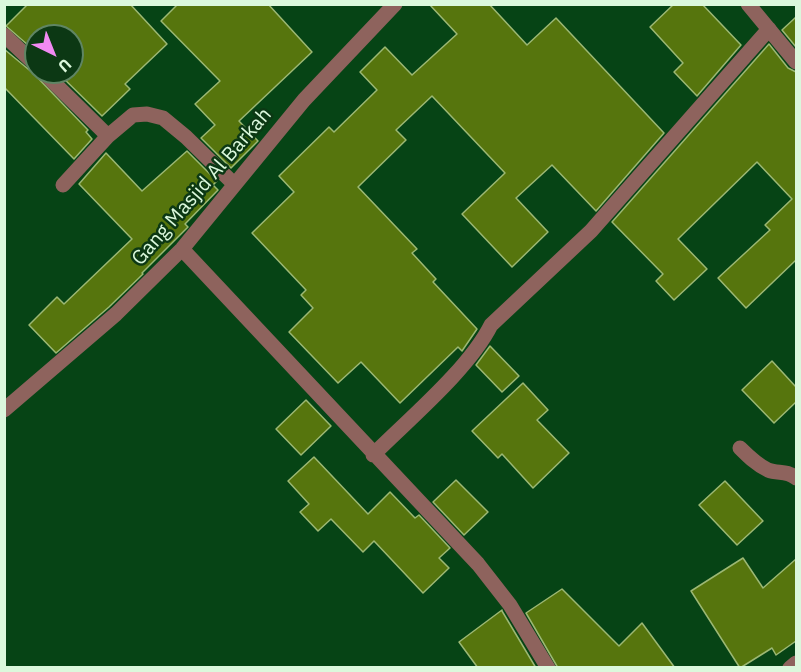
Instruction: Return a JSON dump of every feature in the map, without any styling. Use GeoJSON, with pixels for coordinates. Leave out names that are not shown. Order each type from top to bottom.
{"type":"FeatureCollection","features":[{"type":"Feature","properties":{"kind":"street","name":"Gang Masjid Al Barkah"},"geometry":{"type":"LineString","coordinates":[[4,410],[116,315],[182,249],[304,100],[395,4]]}},
{"type":"Feature","properties":{"kind":"street"},"geometry":{"type":"LineString","coordinates":[[748,4],[796,62]]}},
{"type":"Feature","properties":{"kind":"street"},"geometry":{"type":"LineString","coordinates":[[373,455],[447,382],[483,340],[490,325],[591,231],[769,29]]}},
{"type":"Feature","properties":{"kind":"street"},"geometry":{"type":"LineString","coordinates":[[4,35],[24,54]]}},
{"type":"Feature","properties":{"kind":"street"},"geometry":{"type":"LineString","coordinates":[[55,84],[108,136]]}},
{"type":"Feature","properties":{"kind":"street"},"geometry":{"type":"LineString","coordinates":[[63,185],[108,136],[134,116],[147,114],[163,118],[234,184]]}},
{"type":"Feature","properties":{"kind":"street"},"geometry":{"type":"LineString","coordinates":[[182,249],[373,455],[478,564],[510,605],[548,668]]}},
{"type":"Feature","properties":{"kind":"street"},"geometry":{"type":"LineString","coordinates":[[740,448],[765,469],[785,472],[796,478]]}},
{"type":"Feature","properties":{"kind":"street"},"geometry":{"type":"LineString","coordinates":[[790,668],[796,663]]}},
{"type":"Feature","properties":{"kind":"building"},"geometry":{"type":"Polygon","coordinates":[[[28,4],[130,4],[167,44],[125,84],[130,89],[102,116],[69,84],[84,84],[84,24],[24,24],[24,42],[6,26],[28,4]]]}},
{"type":"Feature","properties":{"kind":"building"},"geometry":{"type":"Polygon","coordinates":[[[178,4],[268,4],[312,52],[239,121],[258,141],[231,168],[201,138],[215,125],[195,104],[220,81],[161,21],[178,4]]]}},
{"type":"Feature","properties":{"kind":"building"},"geometry":{"type":"Polygon","coordinates":[[[429,4],[489,4],[527,45],[556,18],[664,133],[596,211],[552,165],[516,198],[548,232],[512,267],[462,214],[505,173],[432,96],[396,130],[406,140],[358,187],[417,249],[412,253],[436,279],[433,282],[477,329],[462,351],[458,347],[400,403],[361,362],[338,383],[289,332],[313,308],[301,295],[306,290],[252,233],[294,192],[279,176],[329,127],[334,132],[377,90],[360,72],[385,47],[412,75],[457,34],[429,4]]]}},
{"type":"Feature","properties":{"kind":"building"},"geometry":{"type":"Polygon","coordinates":[[[674,4],[702,4],[741,45],[697,96],[674,72],[683,63],[650,27],[674,4]]]}},
{"type":"Feature","properties":{"kind":"building"},"geometry":{"type":"Polygon","coordinates":[[[796,17],[796,47],[782,30],[796,17]]]}},
{"type":"Feature","properties":{"kind":"building"},"geometry":{"type":"Polygon","coordinates":[[[769,44],[788,68],[796,72],[796,260],[746,308],[718,278],[770,230],[765,225],[792,199],[757,162],[678,239],[707,269],[674,300],[656,281],[663,274],[612,222],[769,44]]]}},
{"type":"Feature","properties":{"kind":"building"},"geometry":{"type":"Polygon","coordinates":[[[4,49],[24,66],[24,84],[44,84],[88,130],[86,132],[92,139],[74,159],[4,87],[4,49]]]}},
{"type":"Feature","properties":{"kind":"building"},"geometry":{"type":"Polygon","coordinates":[[[187,151],[217,181],[213,185],[218,190],[185,224],[188,227],[143,274],[56,353],[29,325],[57,297],[64,304],[132,239],[79,184],[106,153],[142,191],[187,151]]]}},
{"type":"Feature","properties":{"kind":"building"},"geometry":{"type":"Polygon","coordinates":[[[490,346],[519,376],[502,392],[476,365],[490,346]]]}},
{"type":"Feature","properties":{"kind":"building"},"geometry":{"type":"Polygon","coordinates":[[[772,361],[796,387],[796,402],[774,423],[742,390],[772,361]]]}},
{"type":"Feature","properties":{"kind":"building"},"geometry":{"type":"Polygon","coordinates":[[[523,383],[548,410],[537,420],[569,453],[533,488],[502,454],[498,458],[472,431],[523,383]]]}},
{"type":"Feature","properties":{"kind":"building"},"geometry":{"type":"Polygon","coordinates":[[[306,400],[331,426],[301,455],[276,429],[306,400]]]}},
{"type":"Feature","properties":{"kind":"building"},"geometry":{"type":"Polygon","coordinates":[[[314,457],[368,514],[390,492],[415,518],[419,515],[450,548],[439,558],[449,568],[423,593],[374,541],[363,552],[331,519],[318,531],[300,512],[309,504],[288,481],[314,457]]]}},
{"type":"Feature","properties":{"kind":"building"},"geometry":{"type":"Polygon","coordinates":[[[456,480],[488,512],[464,535],[433,502],[456,480]]]}},
{"type":"Feature","properties":{"kind":"building"},"geometry":{"type":"Polygon","coordinates":[[[725,481],[763,521],[737,545],[699,505],[725,481]]]}},
{"type":"Feature","properties":{"kind":"building"},"geometry":{"type":"Polygon","coordinates":[[[743,558],[763,588],[796,559],[796,641],[776,655],[772,648],[740,668],[691,591],[743,558]]]}},
{"type":"Feature","properties":{"kind":"building"},"geometry":{"type":"Polygon","coordinates":[[[562,589],[619,646],[642,623],[675,668],[558,668],[526,613],[562,589]]]}},
{"type":"Feature","properties":{"kind":"building"},"geometry":{"type":"Polygon","coordinates":[[[502,610],[536,668],[478,668],[459,642],[502,610]]]}}]}
